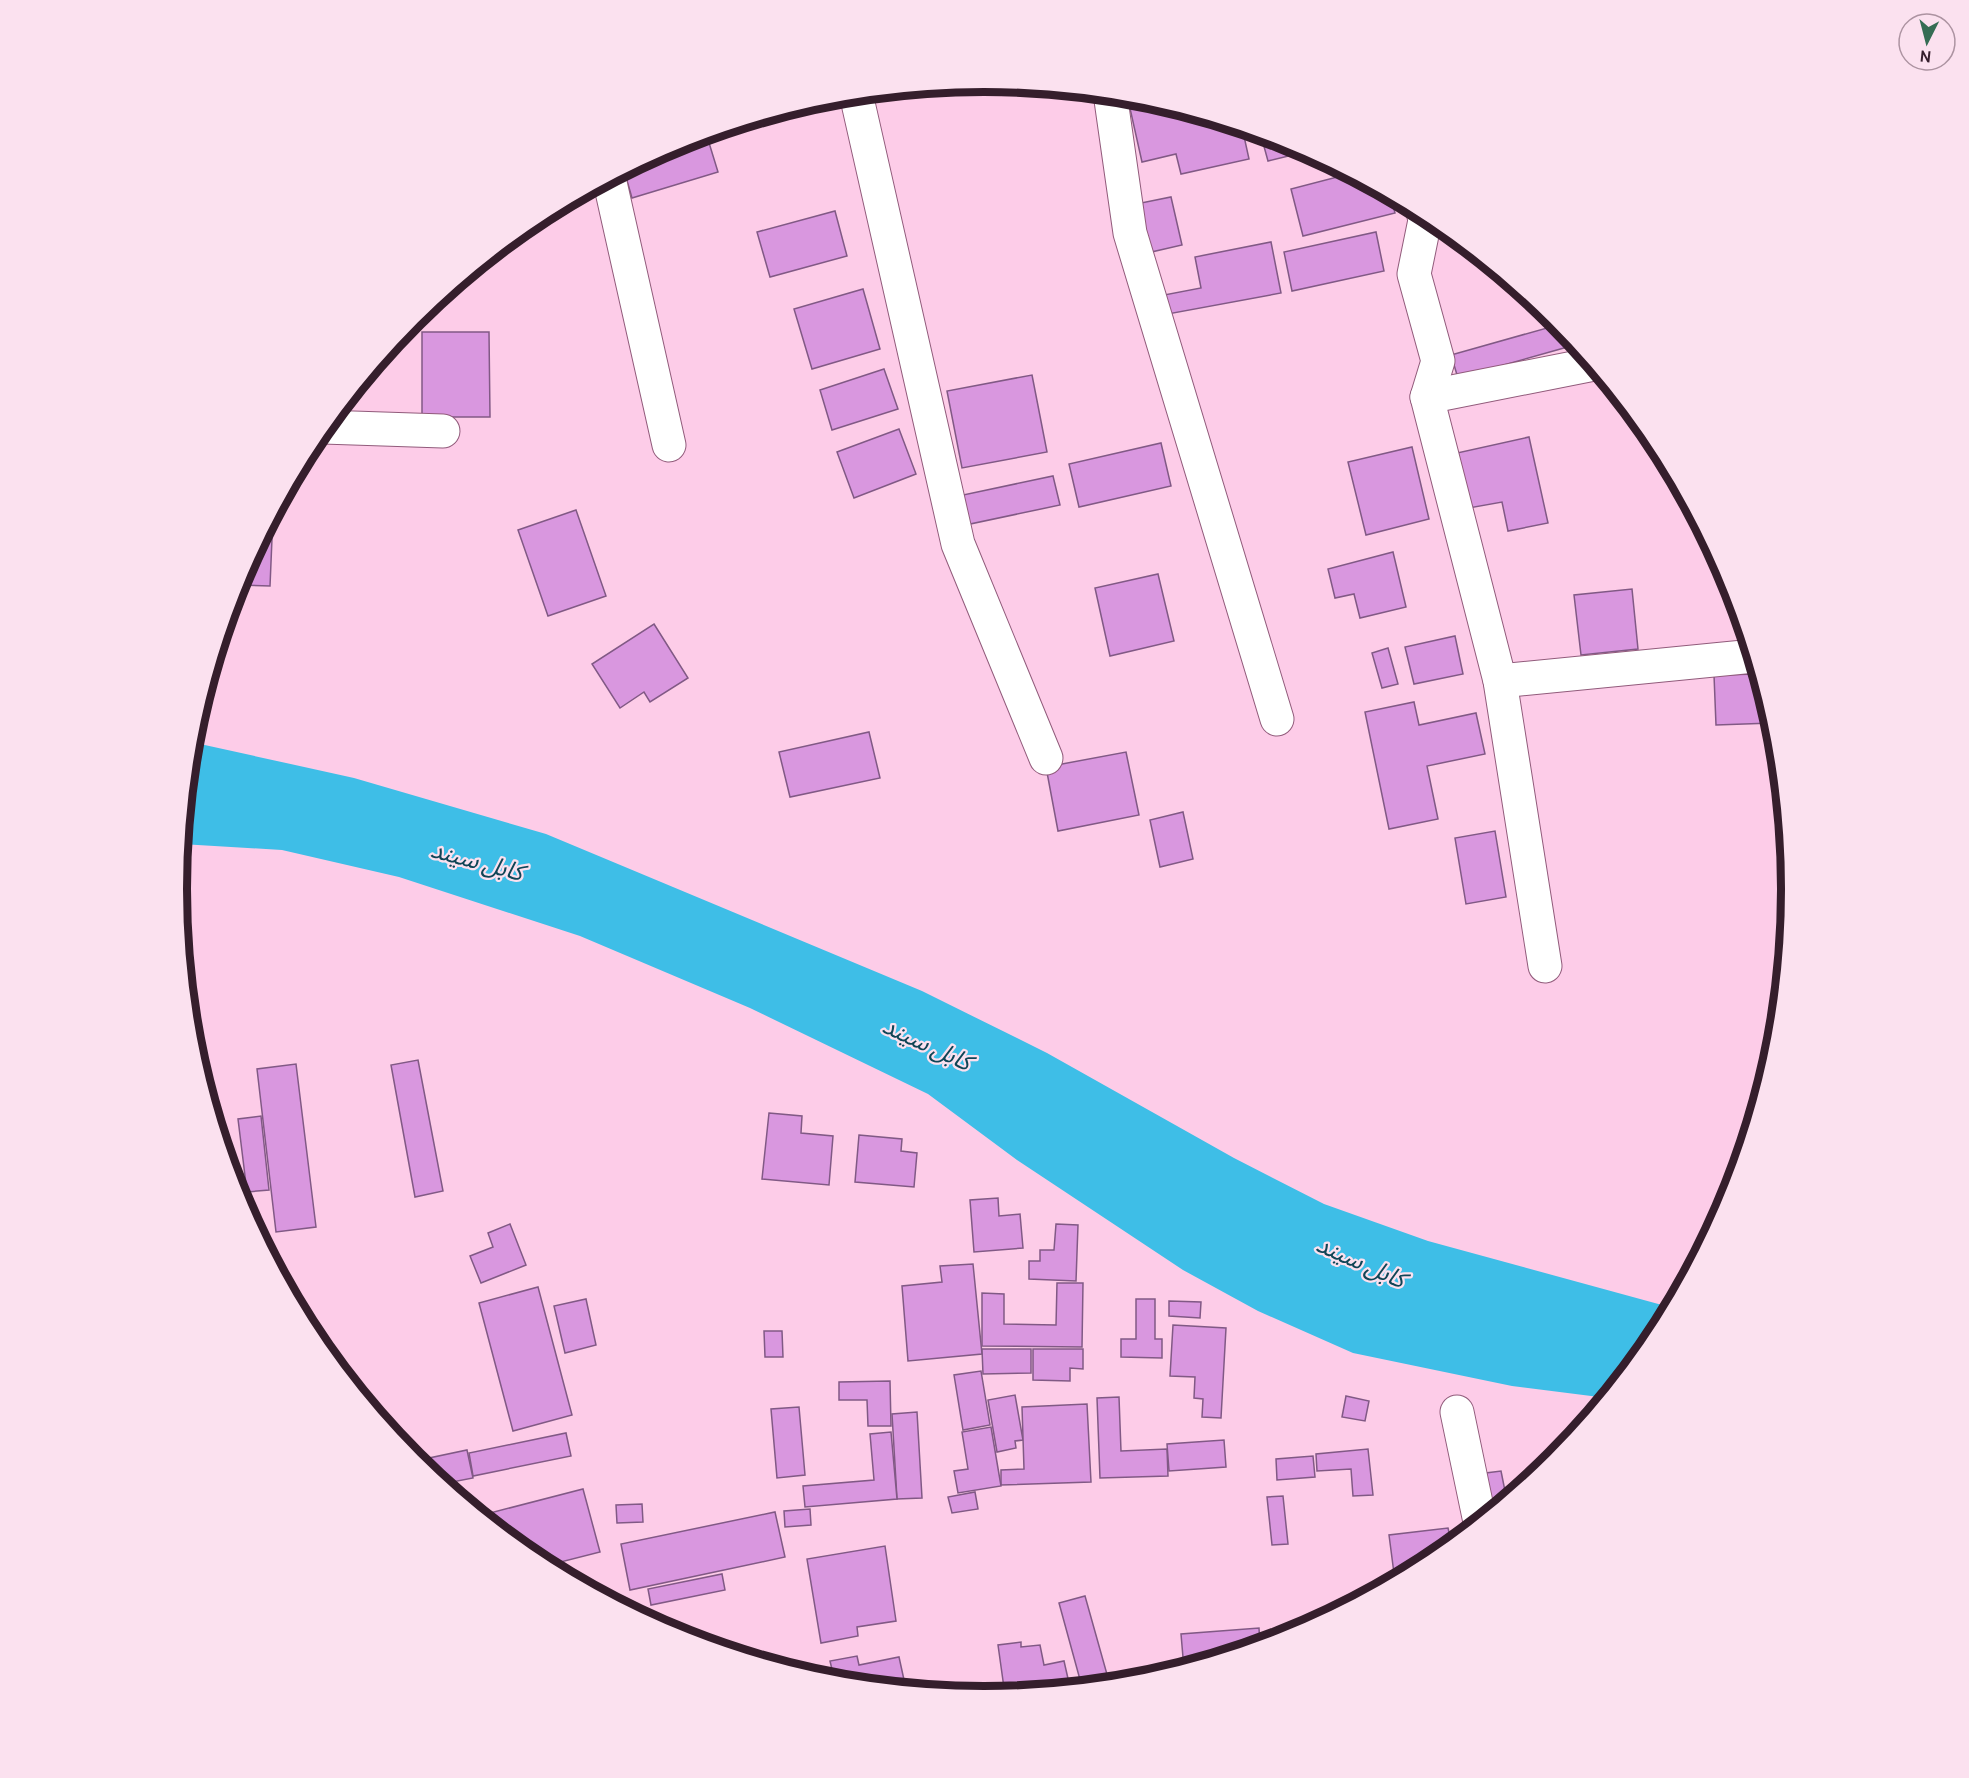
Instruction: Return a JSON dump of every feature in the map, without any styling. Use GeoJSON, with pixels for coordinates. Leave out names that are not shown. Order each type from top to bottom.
{"type":"FeatureCollection","features":[{"type":"Feature","properties":{"kind":"street"},"geometry":{"type":"LineString","coordinates":[[858,102],[958,544],[1046,758]]}},
{"type":"Feature","properties":{"kind":"street"},"geometry":{"type":"LineString","coordinates":[[1111,102],[1130,234],[1277,719]]}},
{"type":"Feature","properties":{"kind":"street"},"geometry":{"type":"LineString","coordinates":[[611,185],[669,445]]}},
{"type":"Feature","properties":{"kind":"street"},"geometry":{"type":"LineString","coordinates":[[1434,237],[1414,274],[1438,361],[1427,397],[1500,681],[1545,966]]}},
{"type":"Feature","properties":{"kind":"street"},"geometry":{"type":"LineString","coordinates":[[1427,397],[1586,366]]}},
{"type":"Feature","properties":{"kind":"street"},"geometry":{"type":"LineString","coordinates":[[335,427],[443,431]]}},
{"type":"Feature","properties":{"kind":"street"},"geometry":{"type":"LineString","coordinates":[[1500,681],[1747,657]]}},
{"type":"Feature","properties":{"kind":"street"},"geometry":{"type":"LineString","coordinates":[[1458,1412],[1479,1515]]}},
{"type":"Feature","properties":{"kind":"water","name":"کابل سيند"},"geometry":{"type":"Polygon","coordinates":[[[200,744],[354,778],[546,834],[922,991],[1047,1053],[1234,1158],[1324,1204],[1428,1241],[1664,1306],[1648,1332],[1599,1397],[1512,1386],[1353,1353],[1258,1311],[1183,1270],[1017,1160],[928,1094],[750,1008],[580,936],[399,877],[282,850],[189,844],[200,744]]]}},
{"type":"Feature","properties":{"kind":"building"},"geometry":{"type":"Polygon","coordinates":[[[1129,105],[1191,119],[1244,135],[1249,159],[1181,174],[1176,154],[1142,162],[1129,105]]]}},
{"type":"Feature","properties":{"kind":"building"},"geometry":{"type":"Polygon","coordinates":[[[709,141],[718,172],[632,198],[626,177],[679,152],[709,141]]]}},
{"type":"Feature","properties":{"kind":"building"},"geometry":{"type":"Polygon","coordinates":[[[1263,142],[1295,154],[1268,161],[1263,142]]]}},
{"type":"Feature","properties":{"kind":"building"},"geometry":{"type":"Polygon","coordinates":[[[1341,176],[1393,204],[1395,213],[1303,236],[1291,189],[1341,176]]]}},
{"type":"Feature","properties":{"kind":"building"},"geometry":{"type":"Polygon","coordinates":[[[1171,197],[1182,245],[1147,253],[1136,204],[1171,197]]]}},
{"type":"Feature","properties":{"kind":"building"},"geometry":{"type":"Polygon","coordinates":[[[835,211],[847,256],[770,277],[757,232],[835,211]]]}},
{"type":"Feature","properties":{"kind":"building"},"geometry":{"type":"Polygon","coordinates":[[[1376,232],[1384,271],[1292,291],[1284,252],[1376,232]]]}},
{"type":"Feature","properties":{"kind":"building"},"geometry":{"type":"Polygon","coordinates":[[[1271,242],[1281,293],[1168,314],[1164,295],[1201,288],[1195,257],[1271,242]]]}},
{"type":"Feature","properties":{"kind":"building"},"geometry":{"type":"Polygon","coordinates":[[[863,289],[880,349],[812,369],[794,309],[863,289]]]}},
{"type":"Feature","properties":{"kind":"building"},"geometry":{"type":"Polygon","coordinates":[[[1550,327],[1569,347],[1458,378],[1451,355],[1550,327]]]}},
{"type":"Feature","properties":{"kind":"building"},"geometry":{"type":"Polygon","coordinates":[[[422,332],[489,332],[490,417],[422,417],[422,332]]]}},
{"type":"Feature","properties":{"kind":"building"},"geometry":{"type":"Polygon","coordinates":[[[884,369],[898,409],[832,430],[820,390],[884,369]]]}},
{"type":"Feature","properties":{"kind":"building"},"geometry":{"type":"Polygon","coordinates":[[[1032,375],[1047,452],[962,468],[947,391],[1032,375]]]}},
{"type":"Feature","properties":{"kind":"building"},"geometry":{"type":"Polygon","coordinates":[[[899,429],[916,474],[854,498],[837,452],[899,429]]]}},
{"type":"Feature","properties":{"kind":"building"},"geometry":{"type":"Polygon","coordinates":[[[1529,437],[1548,523],[1508,531],[1502,502],[1469,508],[1457,453],[1529,437]]]}},
{"type":"Feature","properties":{"kind":"building"},"geometry":{"type":"Polygon","coordinates":[[[1161,443],[1171,486],[1079,507],[1069,464],[1161,443]]]}},
{"type":"Feature","properties":{"kind":"building"},"geometry":{"type":"Polygon","coordinates":[[[1412,447],[1429,519],[1366,535],[1348,462],[1412,447]]]}},
{"type":"Feature","properties":{"kind":"building"},"geometry":{"type":"Polygon","coordinates":[[[1053,476],[1060,505],[970,524],[963,495],[1053,476]]]}},
{"type":"Feature","properties":{"kind":"building"},"geometry":{"type":"Polygon","coordinates":[[[576,510],[606,596],[548,616],[518,530],[576,510]]]}},
{"type":"Feature","properties":{"kind":"building"},"geometry":{"type":"Polygon","coordinates":[[[272,530],[270,586],[247,585],[272,530]]]}},
{"type":"Feature","properties":{"kind":"building"},"geometry":{"type":"Polygon","coordinates":[[[1393,552],[1406,607],[1360,618],[1354,594],[1335,598],[1328,569],[1393,552]]]}},
{"type":"Feature","properties":{"kind":"building"},"geometry":{"type":"Polygon","coordinates":[[[1158,574],[1174,641],[1110,656],[1095,588],[1158,574]]]}},
{"type":"Feature","properties":{"kind":"building"},"geometry":{"type":"Polygon","coordinates":[[[1632,589],[1638,649],[1581,655],[1574,595],[1632,589]]]}},
{"type":"Feature","properties":{"kind":"building"},"geometry":{"type":"Polygon","coordinates":[[[654,624],[688,678],[650,702],[644,692],[620,708],[592,664],[654,624]]]}},
{"type":"Feature","properties":{"kind":"building"},"geometry":{"type":"Polygon","coordinates":[[[1455,636],[1463,674],[1414,684],[1405,647],[1455,636]]]}},
{"type":"Feature","properties":{"kind":"building"},"geometry":{"type":"Polygon","coordinates":[[[1388,648],[1398,684],[1382,688],[1372,653],[1388,648]]]}},
{"type":"Feature","properties":{"kind":"building"},"geometry":{"type":"Polygon","coordinates":[[[1752,674],[1765,723],[1716,725],[1714,675],[1752,674]]]}},
{"type":"Feature","properties":{"kind":"building"},"geometry":{"type":"Polygon","coordinates":[[[1414,702],[1419,725],[1476,713],[1485,754],[1427,766],[1438,819],[1389,829],[1365,712],[1414,702]]]}},
{"type":"Feature","properties":{"kind":"building"},"geometry":{"type":"Polygon","coordinates":[[[869,732],[880,778],[790,797],[779,752],[869,732]]]}},
{"type":"Feature","properties":{"kind":"building"},"geometry":{"type":"Polygon","coordinates":[[[1126,752],[1139,815],[1058,831],[1046,767],[1126,752]]]}},
{"type":"Feature","properties":{"kind":"building"},"geometry":{"type":"Polygon","coordinates":[[[1183,812],[1193,859],[1160,867],[1150,820],[1183,812]]]}},
{"type":"Feature","properties":{"kind":"building"},"geometry":{"type":"Polygon","coordinates":[[[1495,831],[1506,897],[1466,904],[1455,838],[1495,831]]]}},
{"type":"Feature","properties":{"kind":"building"},"geometry":{"type":"Polygon","coordinates":[[[418,1060],[443,1191],[415,1197],[391,1065],[418,1060]]]}},
{"type":"Feature","properties":{"kind":"building"},"geometry":{"type":"Polygon","coordinates":[[[296,1064],[316,1227],[276,1232],[257,1069],[296,1064]]]}},
{"type":"Feature","properties":{"kind":"building"},"geometry":{"type":"Polygon","coordinates":[[[769,1113],[802,1116],[801,1133],[833,1136],[829,1185],[762,1179],[769,1113]]]}},
{"type":"Feature","properties":{"kind":"building"},"geometry":{"type":"Polygon","coordinates":[[[261,1116],[269,1190],[247,1192],[238,1119],[261,1116]]]}},
{"type":"Feature","properties":{"kind":"building"},"geometry":{"type":"Polygon","coordinates":[[[859,1135],[902,1139],[901,1151],[917,1153],[914,1187],[855,1182],[859,1135]]]}},
{"type":"Feature","properties":{"kind":"building"},"geometry":{"type":"Polygon","coordinates":[[[998,1198],[999,1216],[1020,1214],[1023,1248],[974,1252],[970,1200],[998,1198]]]}},
{"type":"Feature","properties":{"kind":"building"},"geometry":{"type":"Polygon","coordinates":[[[510,1224],[526,1265],[481,1283],[470,1256],[493,1247],[488,1233],[510,1224]]]}},
{"type":"Feature","properties":{"kind":"building"},"geometry":{"type":"Polygon","coordinates":[[[1056,1224],[1078,1225],[1076,1281],[1029,1279],[1029,1261],[1040,1261],[1040,1250],[1054,1250],[1056,1224]]]}},
{"type":"Feature","properties":{"kind":"building"},"geometry":{"type":"Polygon","coordinates":[[[973,1264],[982,1354],[908,1361],[902,1286],[942,1282],[940,1266],[973,1264]]]}},
{"type":"Feature","properties":{"kind":"building"},"geometry":{"type":"Polygon","coordinates":[[[1057,1283],[1083,1283],[1082,1347],[982,1346],[982,1293],[1004,1294],[1004,1324],[1056,1325],[1057,1283]]]}},
{"type":"Feature","properties":{"kind":"building"},"geometry":{"type":"Polygon","coordinates":[[[538,1287],[572,1415],[513,1431],[479,1303],[538,1287]]]}},
{"type":"Feature","properties":{"kind":"building"},"geometry":{"type":"Polygon","coordinates":[[[586,1299],[596,1345],[565,1353],[554,1306],[586,1299]]]}},
{"type":"Feature","properties":{"kind":"building"},"geometry":{"type":"Polygon","coordinates":[[[1136,1299],[1155,1299],[1155,1339],[1162,1339],[1162,1358],[1121,1357],[1121,1339],[1136,1339],[1136,1299]]]}},
{"type":"Feature","properties":{"kind":"building"},"geometry":{"type":"Polygon","coordinates":[[[1169,1301],[1201,1302],[1200,1318],[1169,1316],[1169,1301]]]}},
{"type":"Feature","properties":{"kind":"building"},"geometry":{"type":"Polygon","coordinates":[[[1173,1325],[1226,1328],[1221,1418],[1202,1417],[1203,1399],[1194,1398],[1195,1377],[1170,1376],[1173,1325]]]}},
{"type":"Feature","properties":{"kind":"building"},"geometry":{"type":"Polygon","coordinates":[[[764,1331],[782,1331],[783,1357],[765,1357],[764,1331]]]}},
{"type":"Feature","properties":{"kind":"building"},"geometry":{"type":"Polygon","coordinates":[[[982,1349],[1031,1349],[1031,1373],[983,1374],[982,1349]]]}},
{"type":"Feature","properties":{"kind":"building"},"geometry":{"type":"Polygon","coordinates":[[[1033,1349],[1083,1349],[1083,1369],[1070,1368],[1070,1381],[1033,1380],[1033,1349]]]}},
{"type":"Feature","properties":{"kind":"building"},"geometry":{"type":"Polygon","coordinates":[[[981,1371],[990,1425],[963,1430],[954,1375],[981,1371]]]}},
{"type":"Feature","properties":{"kind":"building"},"geometry":{"type":"Polygon","coordinates":[[[890,1381],[891,1426],[868,1426],[867,1400],[839,1400],[839,1382],[890,1381]]]}},
{"type":"Feature","properties":{"kind":"building"},"geometry":{"type":"Polygon","coordinates":[[[1015,1395],[1023,1440],[1015,1441],[1016,1448],[997,1452],[988,1400],[1015,1395]]]}},
{"type":"Feature","properties":{"kind":"building"},"geometry":{"type":"Polygon","coordinates":[[[1346,1396],[1369,1401],[1365,1421],[1342,1417],[1346,1396]]]}},
{"type":"Feature","properties":{"kind":"building"},"geometry":{"type":"Polygon","coordinates":[[[1119,1397],[1121,1451],[1167,1449],[1168,1476],[1100,1478],[1097,1398],[1119,1397]]]}},
{"type":"Feature","properties":{"kind":"building"},"geometry":{"type":"Polygon","coordinates":[[[1087,1404],[1091,1482],[1001,1485],[1001,1470],[1024,1469],[1022,1407],[1087,1404]]]}},
{"type":"Feature","properties":{"kind":"building"},"geometry":{"type":"Polygon","coordinates":[[[799,1407],[805,1475],[777,1478],[771,1409],[799,1407]]]}},
{"type":"Feature","properties":{"kind":"building"},"geometry":{"type":"Polygon","coordinates":[[[917,1412],[922,1498],[897,1499],[892,1414],[917,1412]]]}},
{"type":"Feature","properties":{"kind":"building"},"geometry":{"type":"Polygon","coordinates":[[[991,1427],[1001,1486],[958,1493],[954,1471],[968,1469],[962,1432],[991,1427]]]}},
{"type":"Feature","properties":{"kind":"building"},"geometry":{"type":"Polygon","coordinates":[[[891,1432],[897,1499],[805,1507],[803,1486],[874,1480],[870,1434],[891,1432]]]}},
{"type":"Feature","properties":{"kind":"building"},"geometry":{"type":"Polygon","coordinates":[[[566,1433],[571,1456],[473,1476],[469,1453],[566,1433]]]}},
{"type":"Feature","properties":{"kind":"building"},"geometry":{"type":"Polygon","coordinates":[[[1224,1440],[1226,1467],[1169,1471],[1167,1444],[1224,1440]]]}},
{"type":"Feature","properties":{"kind":"building"},"geometry":{"type":"Polygon","coordinates":[[[1368,1449],[1373,1495],[1353,1496],[1351,1469],[1317,1471],[1316,1454],[1368,1449]]]}},
{"type":"Feature","properties":{"kind":"building"},"geometry":{"type":"Polygon","coordinates":[[[467,1450],[473,1478],[452,1482],[427,1459],[467,1450]]]}},
{"type":"Feature","properties":{"kind":"building"},"geometry":{"type":"Polygon","coordinates":[[[1313,1456],[1315,1477],[1277,1480],[1276,1459],[1313,1456]]]}},
{"type":"Feature","properties":{"kind":"building"},"geometry":{"type":"Polygon","coordinates":[[[1501,1471],[1505,1493],[1489,1506],[1478,1474],[1501,1471]]]}},
{"type":"Feature","properties":{"kind":"building"},"geometry":{"type":"Polygon","coordinates":[[[583,1489],[600,1552],[558,1563],[499,1522],[490,1513],[583,1489]]]}},
{"type":"Feature","properties":{"kind":"building"},"geometry":{"type":"Polygon","coordinates":[[[975,1492],[978,1509],[952,1513],[948,1497],[975,1492]]]}},
{"type":"Feature","properties":{"kind":"building"},"geometry":{"type":"Polygon","coordinates":[[[1283,1496],[1288,1544],[1272,1545],[1267,1497],[1283,1496]]]}},
{"type":"Feature","properties":{"kind":"building"},"geometry":{"type":"Polygon","coordinates":[[[642,1504],[643,1522],[617,1523],[616,1505],[642,1504]]]}},
{"type":"Feature","properties":{"kind":"building"},"geometry":{"type":"Polygon","coordinates":[[[810,1509],[811,1525],[785,1527],[784,1511],[810,1509]]]}},
{"type":"Feature","properties":{"kind":"building"},"geometry":{"type":"Polygon","coordinates":[[[775,1512],[785,1557],[630,1590],[621,1544],[775,1512]]]}},
{"type":"Feature","properties":{"kind":"building"},"geometry":{"type":"Polygon","coordinates":[[[1448,1528],[1450,1536],[1394,1573],[1389,1535],[1448,1528]]]}},
{"type":"Feature","properties":{"kind":"building"},"geometry":{"type":"Polygon","coordinates":[[[885,1546],[896,1621],[857,1627],[858,1636],[821,1643],[807,1559],[885,1546]]]}},
{"type":"Feature","properties":{"kind":"building"},"geometry":{"type":"Polygon","coordinates":[[[722,1574],[725,1590],[651,1605],[648,1589],[722,1574]]]}},
{"type":"Feature","properties":{"kind":"building"},"geometry":{"type":"Polygon","coordinates":[[[1085,1596],[1108,1677],[1080,1681],[1059,1603],[1085,1596]]]}},
{"type":"Feature","properties":{"kind":"building"},"geometry":{"type":"Polygon","coordinates":[[[1259,1628],[1260,1637],[1183,1661],[1181,1634],[1259,1628]]]}},
{"type":"Feature","properties":{"kind":"building"},"geometry":{"type":"Polygon","coordinates":[[[1021,1642],[1021,1647],[1040,1645],[1044,1665],[1064,1661],[1069,1682],[1004,1686],[998,1645],[1021,1642]]]}},
{"type":"Feature","properties":{"kind":"building"},"geometry":{"type":"Polygon","coordinates":[[[857,1656],[859,1665],[899,1657],[905,1682],[833,1672],[830,1661],[857,1656]]]}}]}
